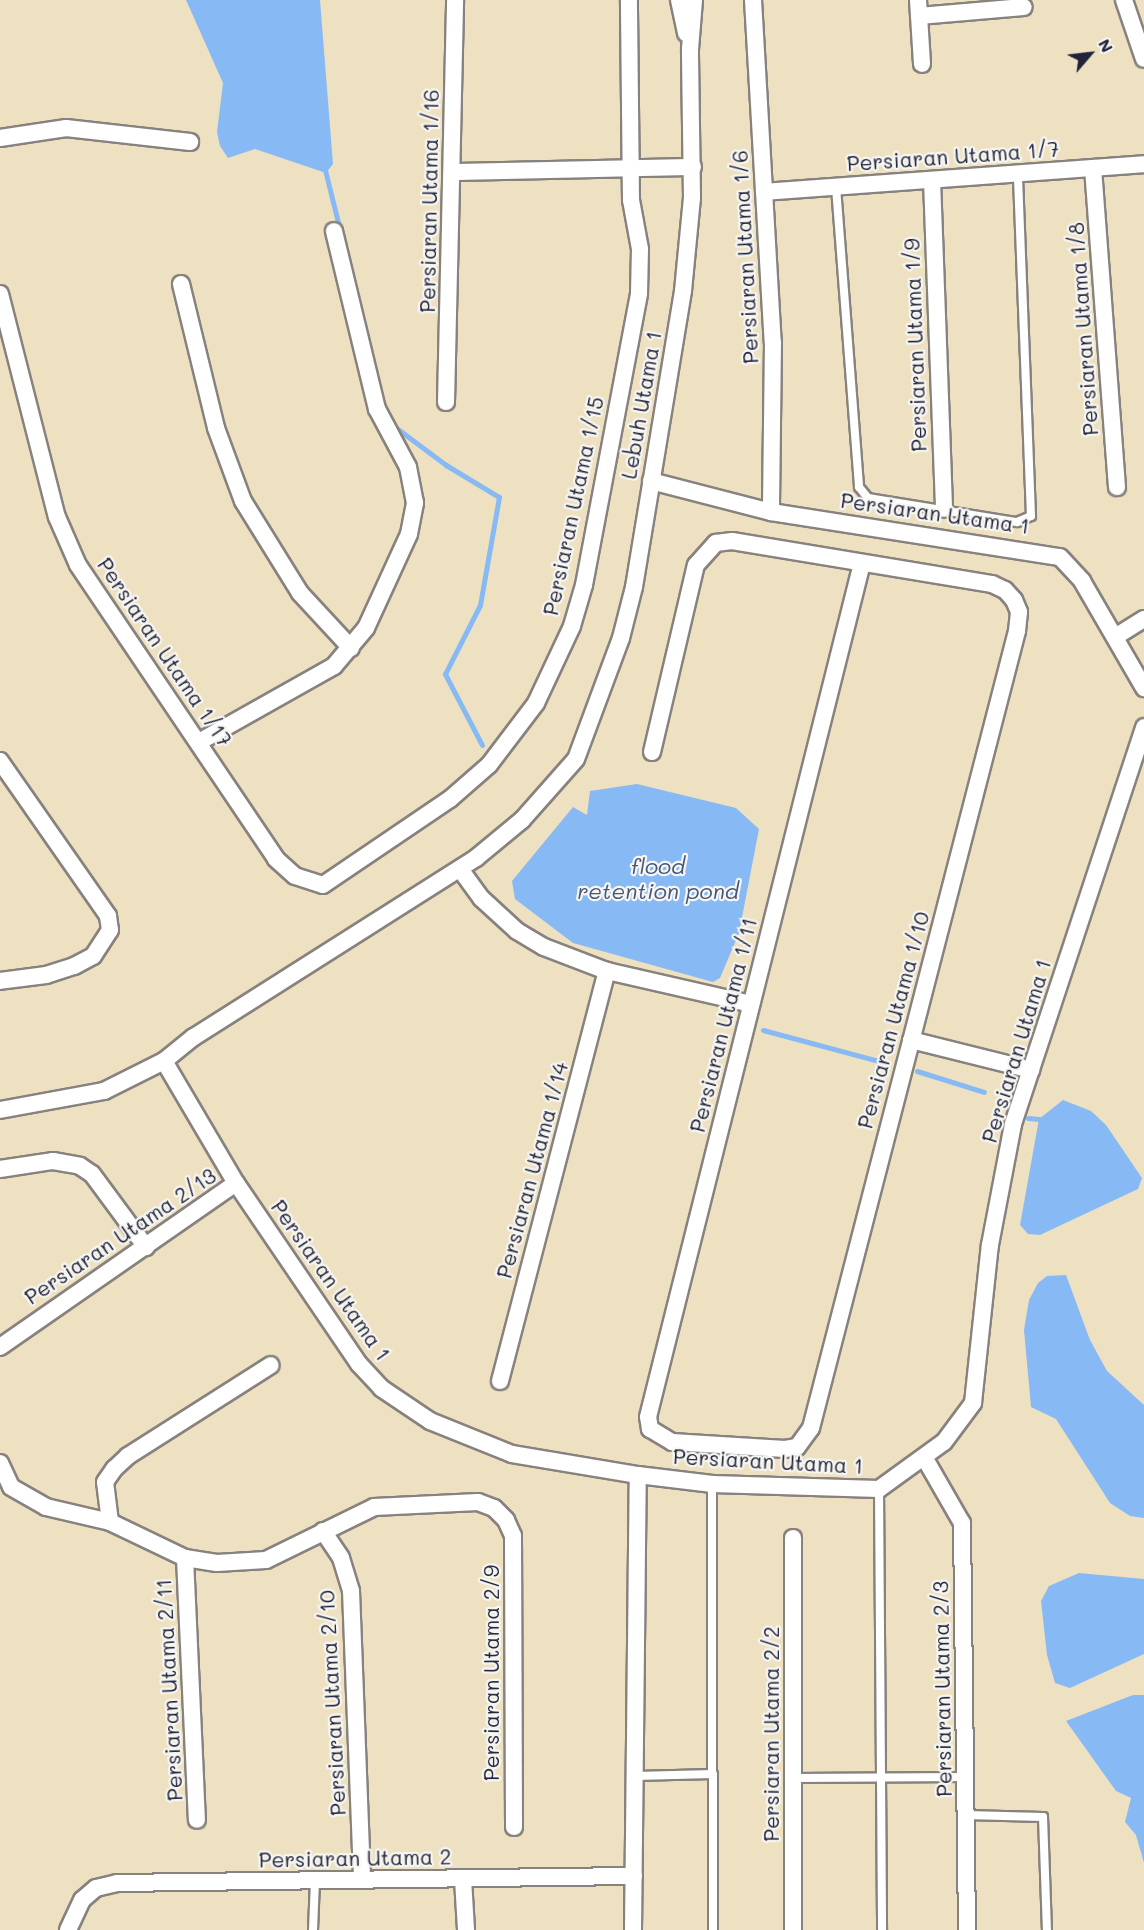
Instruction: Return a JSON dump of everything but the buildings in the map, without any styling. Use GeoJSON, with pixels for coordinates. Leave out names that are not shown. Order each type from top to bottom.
{"type":"FeatureCollection","features":[{"type":"Feature","properties":{"kind":"street","name":"Persiaran Utama 1/16"},"geometry":{"type":"LineString","coordinates":[[446,402],[453,172],[455,0]]}},
{"type":"Feature","properties":{"kind":"street","name":"Persiaran Utama 1/15"},"geometry":{"type":"LineString","coordinates":[[295,876],[322,885],[450,799],[513,738],[559,659],[584,585],[639,293],[640,249],[631,200],[629,0]]}},
{"type":"Feature","properties":{"kind":"street"},"geometry":{"type":"LineString","coordinates":[[679,0],[690,49]]}},
{"type":"Feature","properties":{"kind":"street"},"geometry":{"type":"LineString","coordinates":[[690,49],[694,0]]}},
{"type":"Feature","properties":{"kind":"street","name":"Persiaran Utama 1/6"},"geometry":{"type":"LineString","coordinates":[[753,0],[773,342],[771,512]]}},
{"type":"Feature","properties":{"kind":"street"},"geometry":{"type":"LineString","coordinates":[[1124,0],[1144,59]]}},
{"type":"Feature","properties":{"kind":"street"},"geometry":{"type":"LineString","coordinates":[[922,64],[918,8],[1024,7]]}},
{"type":"Feature","properties":{"kind":"street","name":"Lebuh Utama 1"},"geometry":{"type":"LineString","coordinates":[[460,868],[522,820],[576,759],[621,638],[634,586],[683,291],[693,167],[690,49]]}},
{"type":"Feature","properties":{"kind":"street"},"geometry":{"type":"LineString","coordinates":[[0,138],[66,128],[190,142]]}},
{"type":"Feature","properties":{"kind":"street","name":"Persiaran Utama 1/7"},"geometry":{"type":"LineString","coordinates":[[764,192],[1144,164]]}},
{"type":"Feature","properties":{"kind":"street"},"geometry":{"type":"LineString","coordinates":[[453,172],[693,167]]}},
{"type":"Feature","properties":{"kind":"street","name":"Persiaran Utama 1/8"},"geometry":{"type":"LineString","coordinates":[[1093,168],[1117,487]]}},
{"type":"Feature","properties":{"kind":"street","name":"Persiaran Utama 1/9"},"geometry":{"type":"LineString","coordinates":[[932,180],[944,509]]}},
{"type":"Feature","properties":{"kind":"street"},"geometry":{"type":"LineString","coordinates":[[200,741],[317,678],[351,648],[382,599],[409,534],[415,503],[408,466],[377,409],[334,231]]}},
{"type":"Feature","properties":{"kind":"street"},"geometry":{"type":"LineString","coordinates":[[181,284],[216,428],[243,501],[300,593],[351,648]]}},
{"type":"Feature","properties":{"kind":"street","name":"Persiaran Utama 1/17"},"geometry":{"type":"LineString","coordinates":[[0,294],[66,540],[78,565],[140,663],[200,741],[276,859],[295,876]]}},
{"type":"Feature","properties":{"kind":"street","name":"Persiaran Utama 1"},"geometry":{"type":"LineString","coordinates":[[651,481],[771,512],[1060,557],[1082,581],[1144,688]]}},
{"type":"Feature","properties":{"kind":"street"},"geometry":{"type":"LineString","coordinates":[[652,752],[696,565],[716,543],[732,541],[862,563]]}},
{"type":"Feature","properties":{"kind":"street","name":"Persiaran Utama 1/10"},"geometry":{"type":"LineString","coordinates":[[797,1447],[811,1428],[1017,631],[1018,612],[1014,600],[1005,590],[992,584],[862,563]]}},
{"type":"Feature","properties":{"kind":"street","name":"Persiaran Utama 1/11"},"geometry":{"type":"LineString","coordinates":[[797,1447],[672,1442],[650,1429],[649,1405],[862,563]]}},
{"type":"Feature","properties":{"kind":"street"},"geometry":{"type":"LineString","coordinates":[[1116,637],[1144,619]]}},
{"type":"Feature","properties":{"kind":"street","name":"Persiaran Utama 1"},"geometry":{"type":"LineString","coordinates":[[164,1061],[236,1183],[338,1335],[381,1388],[430,1421],[512,1454],[638,1475],[712,1484],[879,1489],[944,1442],[973,1402],[990,1245],[1013,1124],[1144,727]]}},
{"type":"Feature","properties":{"kind":"street"},"geometry":{"type":"LineString","coordinates":[[0,761],[108,916],[110,930],[93,956],[74,966],[46,975],[0,981]]}},
{"type":"Feature","properties":{"kind":"street"},"geometry":{"type":"LineString","coordinates":[[0,1110],[104,1091],[164,1061],[194,1037],[460,868],[481,898],[517,931],[544,947],[607,972],[751,1004]]}},
{"type":"Feature","properties":{"kind":"street","name":"Persiaran Utama 1/14"},"geometry":{"type":"LineString","coordinates":[[500,1381],[607,972]]}},
{"type":"Feature","properties":{"kind":"street"},"geometry":{"type":"LineString","coordinates":[[911,1040],[1031,1070]]}},
{"type":"Feature","properties":{"kind":"street"},"geometry":{"type":"LineString","coordinates":[[0,1169],[53,1161],[80,1166],[92,1174],[146,1247]]}},
{"type":"Feature","properties":{"kind":"street","name":"Persiaran Utama 2/13"},"geometry":{"type":"LineString","coordinates":[[0,1347],[236,1183]]}},
{"type":"Feature","properties":{"kind":"street"},"geometry":{"type":"LineString","coordinates":[[110,1522],[105,1482],[114,1469],[128,1456],[271,1365]]}},
{"type":"Feature","properties":{"kind":"street","name":"Persiaran Utama 2/3"},"geometry":{"type":"LineString","coordinates":[[924,1457],[962,1523],[967,1930]]}},
{"type":"Feature","properties":{"kind":"street"},"geometry":{"type":"LineString","coordinates":[[0,1463],[11,1487],[23,1496],[45,1507],[110,1522],[185,1558],[217,1563],[266,1560],[323,1531]]}},
{"type":"Feature","properties":{"kind":"street"},"geometry":{"type":"LineString","coordinates":[[633,1930],[638,1475]]}},
{"type":"Feature","properties":{"kind":"street","name":"Persiaran Utama 2/9"},"geometry":{"type":"LineString","coordinates":[[323,1531],[374,1507],[478,1502],[494,1508],[506,1520],[513,1536],[514,1827]]}},
{"type":"Feature","properties":{"kind":"street","name":"Persiaran Utama 2/10"},"geometry":{"type":"LineString","coordinates":[[323,1531],[341,1558],[351,1591],[362,1880]]}},
{"type":"Feature","properties":{"kind":"street","name":"Persiaran Utama 2/2"},"geometry":{"type":"LineString","coordinates":[[793,1538],[794,1930]]}},
{"type":"Feature","properties":{"kind":"street","name":"Persiaran Utama 2/11"},"geometry":{"type":"LineString","coordinates":[[185,1558],[197,1820]]}},
{"type":"Feature","properties":{"kind":"street","name":"Persiaran Utama 2"},"geometry":{"type":"LineString","coordinates":[[68,1930],[82,1900],[96,1888],[117,1883],[634,1876]]}},
{"type":"Feature","properties":{"kind":"street"},"geometry":{"type":"LineString","coordinates":[[462,1879],[466,1930]]}},
{"type":"Feature","properties":{"kind":"lane"},"geometry":{"type":"LineString","coordinates":[[836,187],[859,488],[868,498],[1017,522],[1031,516],[1018,173]]}},
{"type":"Feature","properties":{"kind":"lane"},"geometry":{"type":"LineString","coordinates":[[712,1484],[713,1930]]}},
{"type":"Feature","properties":{"kind":"lane"},"geometry":{"type":"LineString","coordinates":[[879,1489],[882,1930]]}},
{"type":"Feature","properties":{"kind":"lane"},"geometry":{"type":"LineString","coordinates":[[635,1776],[713,1774]]}},
{"type":"Feature","properties":{"kind":"lane"},"geometry":{"type":"LineString","coordinates":[[794,1778],[965,1777]]}},
{"type":"Feature","properties":{"kind":"lane"},"geometry":{"type":"LineString","coordinates":[[966,1815],[1043,1818],[1047,1930]]}},
{"type":"Feature","properties":{"kind":"lane"},"geometry":{"type":"LineString","coordinates":[[313,1930],[315,1881]]}},
{"type":"Feature","properties":{"kind":"water"},"geometry":{"type":"Polygon","coordinates":[[[186,0],[320,0],[333,164],[326,173],[255,149],[228,158],[220,146],[217,132],[223,83],[186,0]]]}},
{"type":"Feature","properties":{"kind":"water","name":"flood retention pond"},"geometry":{"type":"Polygon","coordinates":[[[637,784],[736,808],[759,829],[739,933],[720,978],[713,982],[573,943],[515,899],[512,881],[573,807],[587,815],[590,791],[637,784]]]}},
{"type":"Feature","properties":{"kind":"water"},"geometry":{"type":"Polygon","coordinates":[[[1063,1100],[1091,1111],[1106,1125],[1142,1178],[1138,1189],[1040,1235],[1028,1234],[1020,1225],[1039,1119],[1063,1100]]]}},
{"type":"Feature","properties":{"kind":"water"},"geometry":{"type":"Polygon","coordinates":[[[1066,1275],[1090,1340],[1107,1371],[1144,1405],[1144,1518],[1130,1516],[1110,1503],[1056,1419],[1031,1407],[1024,1330],[1029,1300],[1038,1283],[1047,1276],[1066,1275]]]}},
{"type":"Feature","properties":{"kind":"water"},"geometry":{"type":"Polygon","coordinates":[[[1079,1573],[1144,1579],[1144,1654],[1070,1688],[1055,1683],[1047,1655],[1041,1601],[1049,1586],[1079,1573]]]}},
{"type":"Feature","properties":{"kind":"water"},"geometry":{"type":"Polygon","coordinates":[[[1133,1695],[1144,1695],[1144,1863],[1136,1835],[1125,1822],[1131,1798],[1116,1791],[1066,1721],[1133,1695]]]}},
{"type":"Feature","properties":{"kind":"waterway"},"geometry":{"type":"LineString","coordinates":[[324,166],[340,230]]}},
{"type":"Feature","properties":{"kind":"waterway"},"geometry":{"type":"LineString","coordinates":[[391,424],[446,465],[499,497],[480,605],[445,674],[482,745]]}},
{"type":"Feature","properties":{"kind":"waterway"},"geometry":{"type":"LineString","coordinates":[[763,1030],[886,1063]]}},
{"type":"Feature","properties":{"kind":"waterway"},"geometry":{"type":"LineString","coordinates":[[917,1071],[984,1092]]}},
{"type":"Feature","properties":{"kind":"waterway"},"geometry":{"type":"LineString","coordinates":[[1028,1118],[1039,1119]]}}]}
